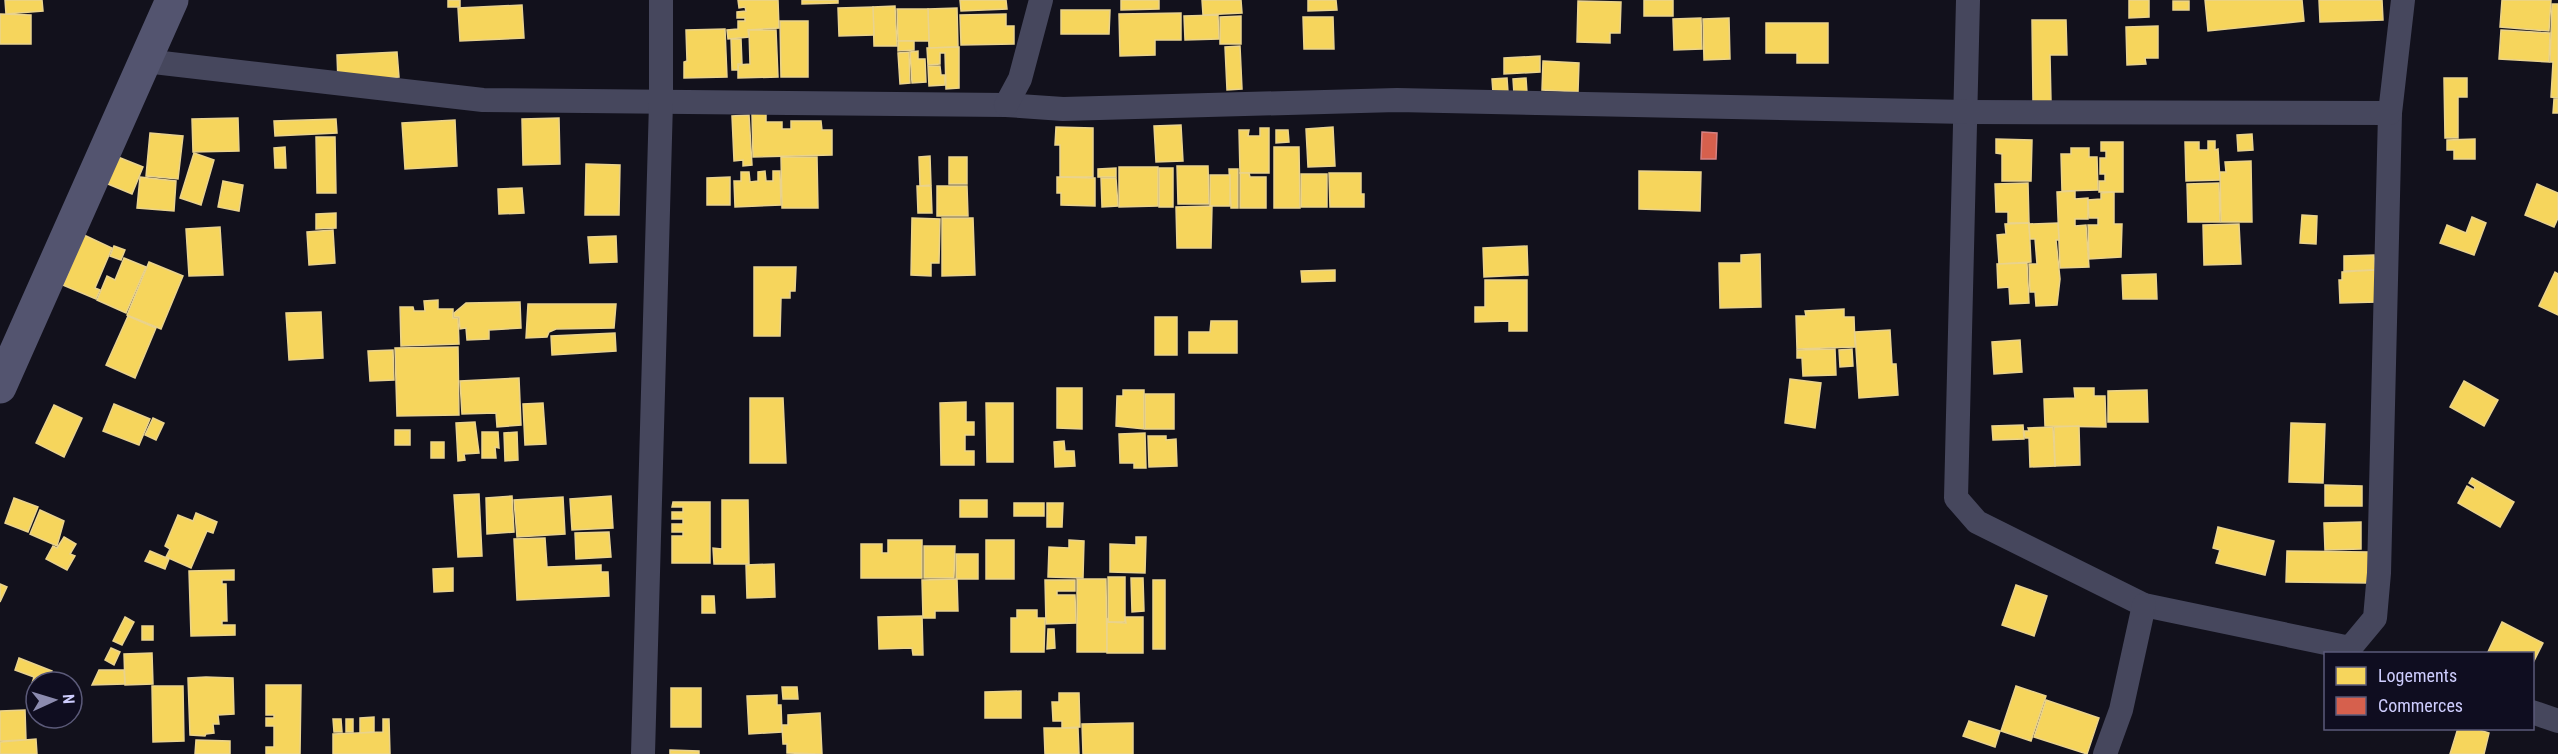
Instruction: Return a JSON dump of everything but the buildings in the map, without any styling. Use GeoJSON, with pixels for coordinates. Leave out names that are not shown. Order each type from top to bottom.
{"type":"FeatureCollection","features":[{"type":"Feature","properties":{"kind":"street"},"geometry":{"type":"LineString","coordinates":[[0,387],[172,0]]}},
{"type":"Feature","properties":{"kind":"street"},"geometry":{"type":"LineString","coordinates":[[644,754],[661,102],[661,0]]}},
{"type":"Feature","properties":{"kind":"street"},"geometry":{"type":"LineString","coordinates":[[1006,105],[1020,79],[1041,0]]}},
{"type":"Feature","properties":{"kind":"street"},"geometry":{"type":"LineString","coordinates":[[1968,0],[1956,498],[1977,522],[2144,605],[2358,651],[2375,618],[2379,573],[2390,113],[2403,0]]}},
{"type":"Feature","properties":{"kind":"street"},"geometry":{"type":"LineString","coordinates":[[145,61],[483,100],[1006,105],[1063,109],[1397,100],[1967,112],[2390,113]]}},
{"type":"Feature","properties":{"kind":"street"},"geometry":{"type":"LineString","coordinates":[[2105,754],[2121,710],[2144,605]]}},
{"type":"Feature","properties":{"kind":"street"},"geometry":{"type":"LineString","coordinates":[[2534,713],[2558,721]]}}]}
